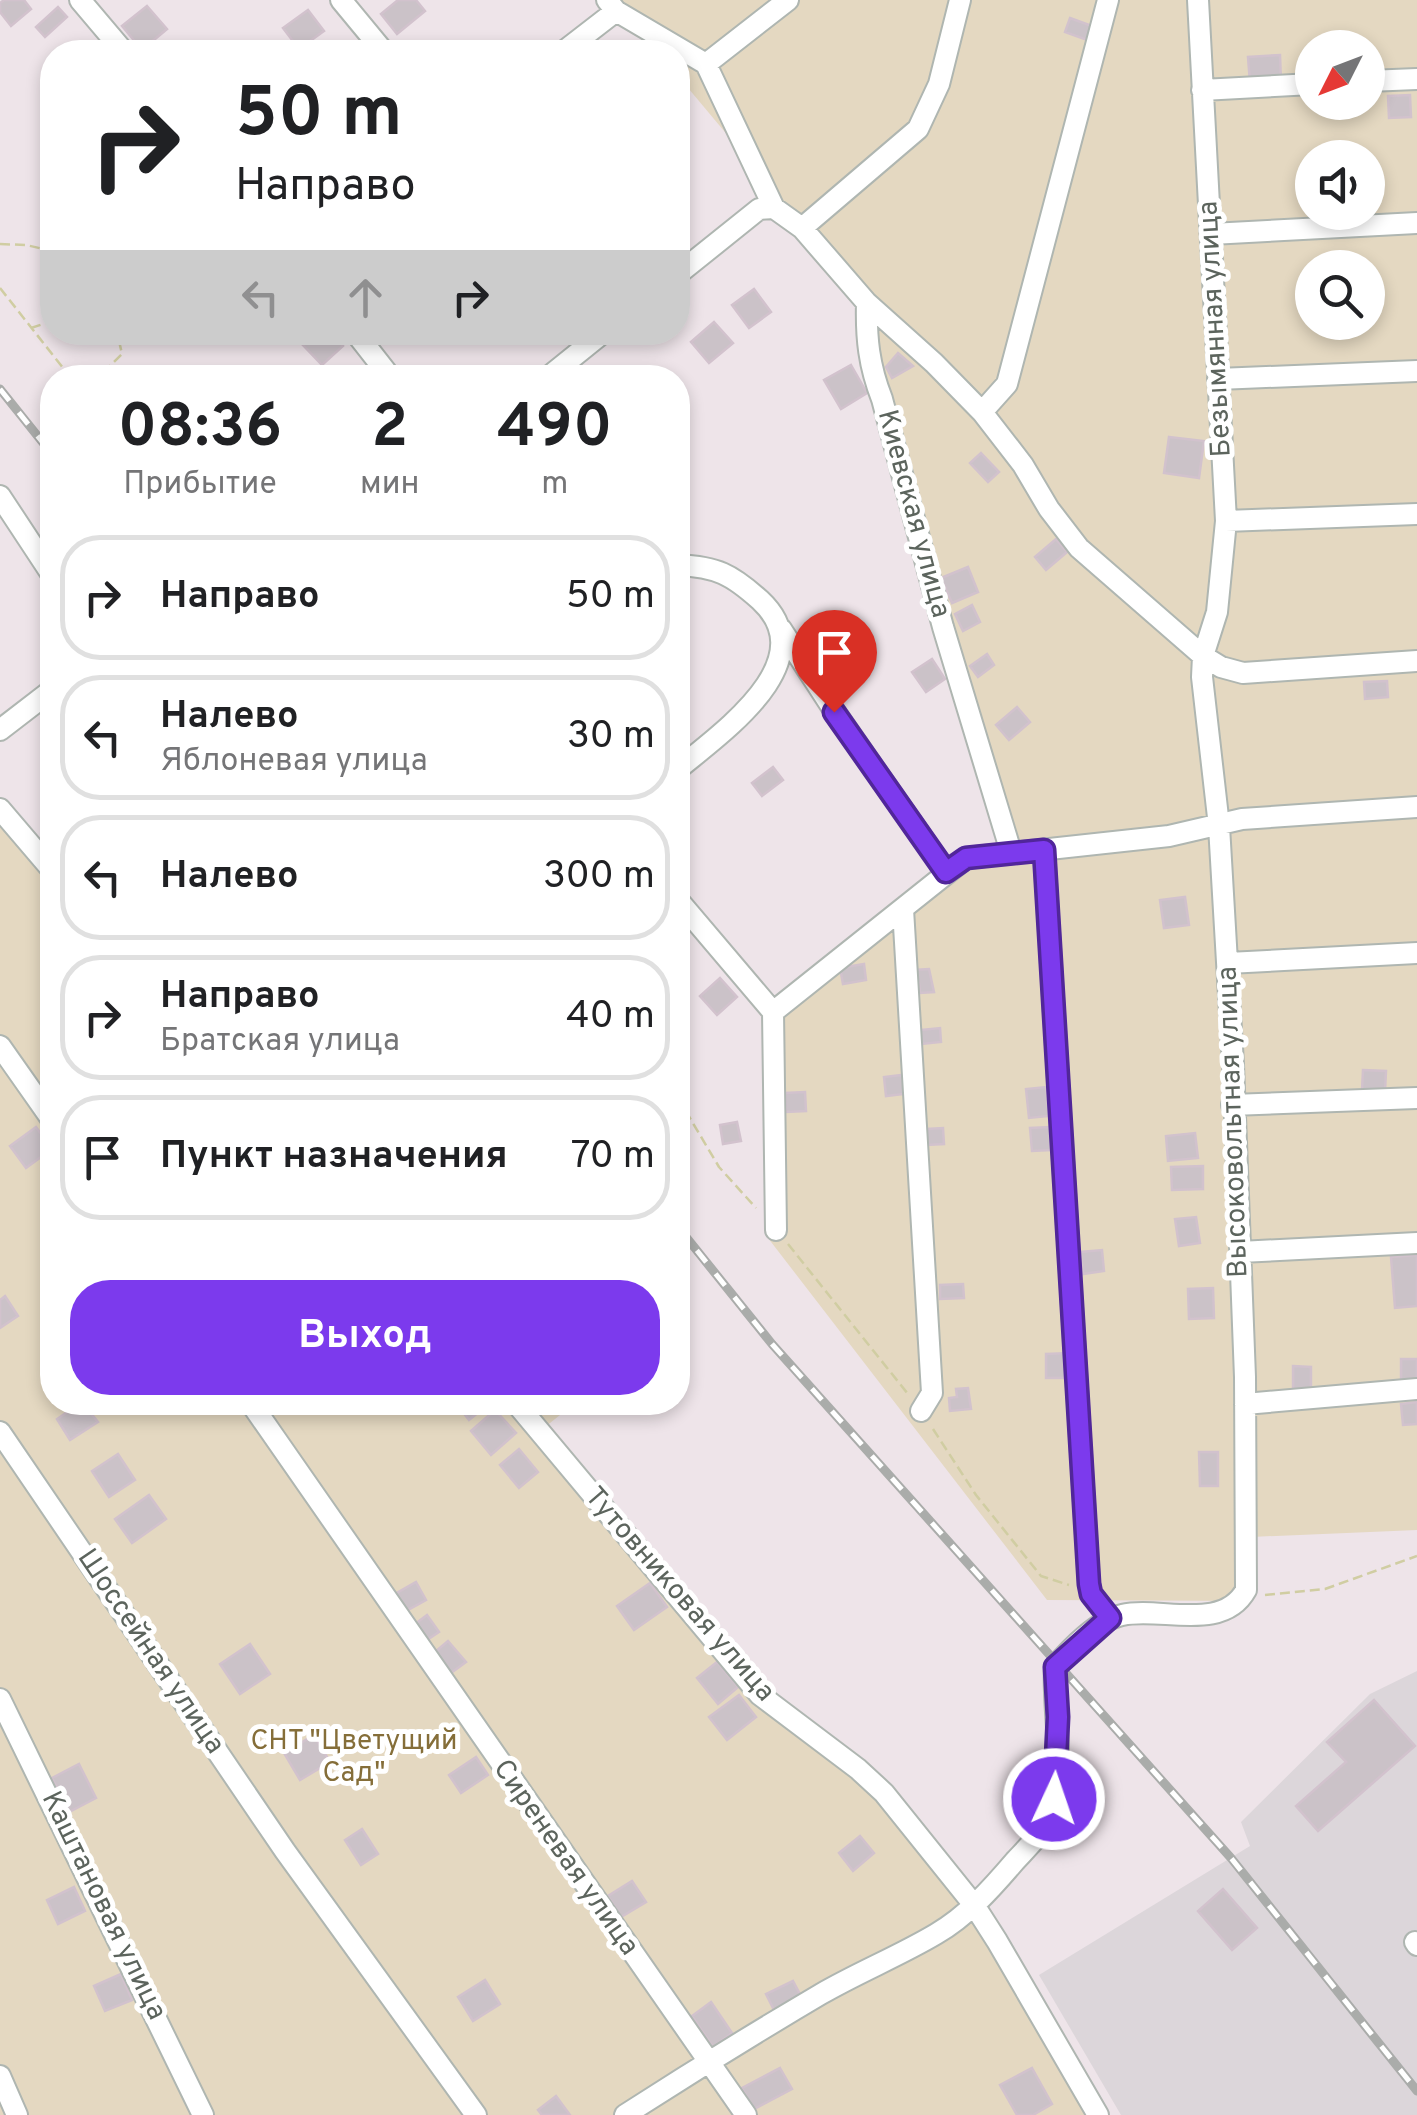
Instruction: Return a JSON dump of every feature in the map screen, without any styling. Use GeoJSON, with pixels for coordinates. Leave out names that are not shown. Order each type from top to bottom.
{"type":"FeatureCollection","features":[{"type":"Feature","properties":{"kind":"street"},"geometry":{"type":"LineString","coordinates":[[80,0],[114,40]]}},
{"type":"Feature","properties":{"kind":"street"},"geometry":{"type":"LineString","coordinates":[[341,0],[374,40]]}},
{"type":"Feature","properties":{"kind":"street"},"geometry":{"type":"LineString","coordinates":[[706,64],[788,0]]}},
{"type":"Feature","properties":{"kind":"street"},"geometry":{"type":"LineString","coordinates":[[802,228],[918,129],[939,84],[960,0]]}},
{"type":"Feature","properties":{"kind":"street"},"geometry":{"type":"LineString","coordinates":[[982,412],[1007,384],[1108,0]]}},
{"type":"Feature","properties":{"kind":"street","name":"Безымянная улица"},"geometry":{"type":"LineString","coordinates":[[1198,0],[1226,521],[1217,612],[1203,656]]}},
{"type":"Feature","properties":{"kind":"street"},"geometry":{"type":"LineString","coordinates":[[575,40],[611,5],[667,40]]}},
{"type":"Feature","properties":{"kind":"street"},"geometry":{"type":"LineString","coordinates":[[690,54],[706,64],[766,209],[802,228],[867,303],[982,412],[1024,465],[1049,509],[1079,548],[1203,656],[1221,668],[1243,673],[1417,660]]}},
{"type":"Feature","properties":{"kind":"street"},"geometry":{"type":"LineString","coordinates":[[1385,81],[1417,80]]}},
{"type":"Feature","properties":{"kind":"street"},"geometry":{"type":"LineString","coordinates":[[1202,90],[1295,85]]}},
{"type":"Feature","properties":{"kind":"street"},"geometry":{"type":"LineString","coordinates":[[690,265],[766,209]]}},
{"type":"Feature","properties":{"kind":"street"},"geometry":{"type":"LineString","coordinates":[[1211,234],[1417,223]]}},
{"type":"Feature","properties":{"kind":"street","name":"Киевская улица"},"geometry":{"type":"LineString","coordinates":[[867,303],[866,339],[871,370],[1011,852]]}},
{"type":"Feature","properties":{"kind":"street"},"geometry":{"type":"LineString","coordinates":[[365,345],[381,365]]}},
{"type":"Feature","properties":{"kind":"street"},"geometry":{"type":"LineString","coordinates":[[563,365],[588,345]]}},
{"type":"Feature","properties":{"kind":"street"},"geometry":{"type":"LineString","coordinates":[[1218,379],[1417,370]]}},
{"type":"Feature","properties":{"kind":"street"},"geometry":{"type":"LineString","coordinates":[[0,496],[40,557]]}},
{"type":"Feature","properties":{"kind":"street"},"geometry":{"type":"LineString","coordinates":[[1226,521],[1417,514]]}},
{"type":"Feature","properties":{"kind":"street"},"geometry":{"type":"LineString","coordinates":[[690,565],[710,566],[737,580],[767,607],[834,712],[946,872]]}},
{"type":"Feature","properties":{"kind":"street"},"geometry":{"type":"LineString","coordinates":[[690,758],[748,711],[779,662],[781,629]]}},
{"type":"Feature","properties":{"kind":"street","name":"Высоковольтная улица"},"geometry":{"type":"LineString","coordinates":[[1203,656],[1202,692],[1218,826],[1228,963],[1245,1404],[1246,1590]]}},
{"type":"Feature","properties":{"kind":"street"},"geometry":{"type":"LineString","coordinates":[[0,730],[40,699]]}},
{"type":"Feature","properties":{"kind":"street"},"geometry":{"type":"LineString","coordinates":[[773,1012],[966,858],[1169,836],[1242,819],[1417,807]]}},
{"type":"Feature","properties":{"kind":"street"},"geometry":{"type":"LineString","coordinates":[[0,809],[40,856]]}},
{"type":"Feature","properties":{"kind":"street"},"geometry":{"type":"LineString","coordinates":[[1044,850],[1089,1584],[1091,1594],[1110,1618]]}},
{"type":"Feature","properties":{"kind":"street"},"geometry":{"type":"LineString","coordinates":[[903,909],[932,1394],[921,1411]]}},
{"type":"Feature","properties":{"kind":"street"},"geometry":{"type":"LineString","coordinates":[[690,914],[773,1012],[776,1230]]}},
{"type":"Feature","properties":{"kind":"street"},"geometry":{"type":"LineString","coordinates":[[1228,963],[1417,953]]}},
{"type":"Feature","properties":{"kind":"street"},"geometry":{"type":"LineString","coordinates":[[0,1046],[40,1103]]}},
{"type":"Feature","properties":{"kind":"street"},"geometry":{"type":"LineString","coordinates":[[1232,1105],[1417,1098]]}},
{"type":"Feature","properties":{"kind":"street"},"geometry":{"type":"LineString","coordinates":[[1240,1252],[1417,1244]]}},
{"type":"Feature","properties":{"kind":"street"},"geometry":{"type":"LineString","coordinates":[[1245,1404],[1417,1390]]}},
{"type":"Feature","properties":{"kind":"street","name":"Сиреневая улица"},"geometry":{"type":"LineString","coordinates":[[259,1415],[746,2115]]}},
{"type":"Feature","properties":{"kind":"street","name":"Тутовниковая улица"},"geometry":{"type":"LineString","coordinates":[[526,1415],[760,1695],[884,1793],[974,1905],[1098,2115]]}},
{"type":"Feature","properties":{"kind":"street","name":"Шоссейная улица"},"geometry":{"type":"LineString","coordinates":[[0,1432],[285,1851],[476,2115]]}},
{"type":"Feature","properties":{"kind":"street"},"geometry":{"type":"LineString","coordinates":[[625,2115],[841,1982],[936,1934],[974,1905],[1048,1819],[1054,1799],[1058,1717],[1055,1667],[1110,1618],[1125,1614],[1206,1614],[1229,1607],[1246,1590]]}},
{"type":"Feature","properties":{"kind":"street","name":"Каштановая улица"},"geometry":{"type":"LineString","coordinates":[[0,1699],[154,2007],[203,2115]]}},
{"type":"Feature","properties":{"kind":"street"},"geometry":{"type":"LineString","coordinates":[[0,2076],[17,2115]]}},
{"type":"Feature","properties":{"kind":"path"},"geometry":{"type":"LineString","coordinates":[[0,244],[40,248]]}},
{"type":"Feature","properties":{"kind":"path"},"geometry":{"type":"LineString","coordinates":[[0,288],[40,341]]}},
{"type":"Feature","properties":{"kind":"path"},"geometry":{"type":"LineString","coordinates":[[29,328],[40,325]]}},
{"type":"Feature","properties":{"kind":"path"},"geometry":{"type":"LineString","coordinates":[[44,345],[61,365]]}},
{"type":"Feature","properties":{"kind":"path"},"geometry":{"type":"LineString","coordinates":[[690,1118],[719,1167],[776,1230],[921,1411],[976,1494],[1041,1576],[1076,1588],[1089,1584]]}},
{"type":"Feature","properties":{"kind":"path"},"geometry":{"type":"LineString","coordinates":[[1246,1590],[1265,1595],[1324,1589],[1417,1556]]}},
{"type":"Feature","properties":{"kind":"shaded area"},"geometry":{"type":"Polygon","coordinates":[[[1417,1671],[1417,2115],[1121,2115],[1039,1975],[1250,1846],[1241,1822],[1370,1694],[1417,1671]]]}},
{"type":"Feature","properties":{"kind":"green space"},"geometry":{"type":"Polygon","coordinates":[[[613,0],[1417,0],[1417,1530],[1251,1537],[1249,1601],[1047,1600],[768,1238],[765,1011],[953,857],[1006,841],[857,290],[690,90],[690,40],[647,40],[613,0]]]}},
{"type":"Feature","properties":{"kind":"green space","name":"СНТ \"Цветущий Сад\""},"geometry":{"type":"Polygon","coordinates":[[[0,799],[40,845],[40,1415],[560,1415],[540,1431],[759,1686],[872,1770],[1103,2115],[0,2115],[0,799]]]}},
{"type":"Feature","properties":{"kind":"building"},"geometry":{"type":"Polygon","coordinates":[[[4,0],[24,0],[31,9],[11,26],[0,12],[4,0]]]}},
{"type":"Feature","properties":{"kind":"building"},"geometry":{"type":"Polygon","coordinates":[[[398,0],[416,0],[425,11],[397,34],[381,14],[398,0]]]}},
{"type":"Feature","properties":{"kind":"building"},"geometry":{"type":"Polygon","coordinates":[[[147,6],[167,29],[154,40],[134,40],[122,26],[147,6]]]}},
{"type":"Feature","properties":{"kind":"building"},"geometry":{"type":"Polygon","coordinates":[[[58,7],[67,17],[45,37],[36,27],[58,7]]]}},
{"type":"Feature","properties":{"kind":"building"},"geometry":{"type":"Polygon","coordinates":[[[308,10],[324,31],[312,40],[292,40],[283,28],[308,10]]]}},
{"type":"Feature","properties":{"kind":"building"},"geometry":{"type":"Polygon","coordinates":[[[1070,18],[1092,26],[1087,40],[1065,32],[1070,18]]]}},
{"type":"Feature","properties":{"kind":"building"},"geometry":{"type":"Polygon","coordinates":[[[1280,55],[1281,81],[1250,83],[1248,57],[1280,55]]]}},
{"type":"Feature","properties":{"kind":"building"},"geometry":{"type":"Polygon","coordinates":[[[1410,95],[1411,117],[1389,118],[1388,96],[1410,95]]]}},
{"type":"Feature","properties":{"kind":"building"},"geometry":{"type":"Polygon","coordinates":[[[754,289],[771,312],[749,328],[732,305],[754,289]]]}},
{"type":"Feature","properties":{"kind":"building"},"geometry":{"type":"Polygon","coordinates":[[[714,322],[733,343],[709,363],[691,342],[714,322]]]}},
{"type":"Feature","properties":{"kind":"building"},"geometry":{"type":"Polygon","coordinates":[[[303,345],[342,345],[343,346],[322,365],[303,345]]]}},
{"type":"Feature","properties":{"kind":"building"},"geometry":{"type":"Polygon","coordinates":[[[898,353],[913,366],[892,378],[886,367],[898,353]]]}},
{"type":"Feature","properties":{"kind":"building"},"geometry":{"type":"Polygon","coordinates":[[[851,365],[867,393],[841,409],[824,380],[851,365]]]}},
{"type":"Feature","properties":{"kind":"building"},"geometry":{"type":"Polygon","coordinates":[[[1169,437],[1204,441],[1199,478],[1164,473],[1169,437]]]}},
{"type":"Feature","properties":{"kind":"building"},"geometry":{"type":"Polygon","coordinates":[[[981,453],[999,472],[988,482],[970,463],[981,453]]]}},
{"type":"Feature","properties":{"kind":"building"},"geometry":{"type":"Polygon","coordinates":[[[1056,539],[1067,552],[1046,570],[1035,557],[1056,539]]]}},
{"type":"Feature","properties":{"kind":"building"},"geometry":{"type":"Polygon","coordinates":[[[968,567],[978,592],[952,603],[941,578],[968,567]]]}},
{"type":"Feature","properties":{"kind":"building"},"geometry":{"type":"Polygon","coordinates":[[[972,605],[980,622],[963,631],[955,614],[972,605]]]}},
{"type":"Feature","properties":{"kind":"building"},"geometry":{"type":"Polygon","coordinates":[[[987,654],[994,665],[978,677],[970,666],[987,654]]]}},
{"type":"Feature","properties":{"kind":"building"},"geometry":{"type":"Polygon","coordinates":[[[932,659],[945,679],[926,692],[912,672],[932,659]]]}},
{"type":"Feature","properties":{"kind":"building"},"geometry":{"type":"Polygon","coordinates":[[[1387,681],[1388,697],[1365,699],[1364,682],[1387,681]]]}},
{"type":"Feature","properties":{"kind":"building"},"geometry":{"type":"Polygon","coordinates":[[[1017,707],[1030,722],[1009,740],[996,725],[1017,707]]]}},
{"type":"Feature","properties":{"kind":"building"},"geometry":{"type":"Polygon","coordinates":[[[773,767],[783,780],[762,796],[752,783],[773,767]]]}},
{"type":"Feature","properties":{"kind":"building"},"geometry":{"type":"Polygon","coordinates":[[[1185,897],[1189,925],[1164,928],[1160,900],[1185,897]]]}},
{"type":"Feature","properties":{"kind":"building"},"geometry":{"type":"Polygon","coordinates":[[[864,964],[866,980],[843,984],[840,968],[864,964]]]}},
{"type":"Feature","properties":{"kind":"building"},"geometry":{"type":"Polygon","coordinates":[[[929,969],[934,992],[920,993],[919,983],[913,983],[913,970],[929,969]]]}},
{"type":"Feature","properties":{"kind":"building"},"geometry":{"type":"Polygon","coordinates":[[[720,978],[737,997],[717,1015],[700,996],[720,978]]]}},
{"type":"Feature","properties":{"kind":"building"},"geometry":{"type":"Polygon","coordinates":[[[940,1028],[941,1042],[922,1044],[920,1030],[940,1028]]]}},
{"type":"Feature","properties":{"kind":"building"},"geometry":{"type":"Polygon","coordinates":[[[1363,1070],[1386,1071],[1385,1091],[1362,1090],[1363,1070]]]}},
{"type":"Feature","properties":{"kind":"building"},"geometry":{"type":"Polygon","coordinates":[[[902,1075],[904,1094],[886,1096],[884,1077],[902,1075]]]}},
{"type":"Feature","properties":{"kind":"building"},"geometry":{"type":"Polygon","coordinates":[[[1046,1087],[1049,1116],[1029,1118],[1026,1089],[1046,1087]]]}},
{"type":"Feature","properties":{"kind":"building"},"geometry":{"type":"Polygon","coordinates":[[[805,1092],[806,1111],[786,1112],[785,1093],[805,1092]]]}},
{"type":"Feature","properties":{"kind":"building"},"geometry":{"type":"Polygon","coordinates":[[[737,1122],[741,1141],[723,1144],[720,1125],[737,1122]]]}},
{"type":"Feature","properties":{"kind":"building"},"geometry":{"type":"Polygon","coordinates":[[[36,1127],[40,1132],[40,1158],[26,1168],[10,1146],[36,1127]]]}},
{"type":"Feature","properties":{"kind":"building"},"geometry":{"type":"Polygon","coordinates":[[[1050,1127],[1051,1150],[1032,1151],[1030,1128],[1050,1127]]]}},
{"type":"Feature","properties":{"kind":"building"},"geometry":{"type":"Polygon","coordinates":[[[943,1128],[944,1144],[927,1145],[927,1129],[943,1128]]]}},
{"type":"Feature","properties":{"kind":"building"},"geometry":{"type":"Polygon","coordinates":[[[1195,1133],[1198,1158],[1168,1161],[1166,1136],[1195,1133]]]}},
{"type":"Feature","properties":{"kind":"building"},"geometry":{"type":"Polygon","coordinates":[[[1203,1166],[1203,1189],[1172,1190],[1171,1167],[1203,1166]]]}},
{"type":"Feature","properties":{"kind":"building"},"geometry":{"type":"Polygon","coordinates":[[[1196,1217],[1200,1243],[1179,1246],[1175,1219],[1196,1217]]]}},
{"type":"Feature","properties":{"kind":"building"},"geometry":{"type":"Polygon","coordinates":[[[1102,1250],[1104,1271],[1083,1274],[1081,1252],[1102,1250]]]}},
{"type":"Feature","properties":{"kind":"building"},"geometry":{"type":"Polygon","coordinates":[[[1417,1255],[1417,1306],[1395,1308],[1391,1257],[1417,1255]]]}},
{"type":"Feature","properties":{"kind":"building"},"geometry":{"type":"Polygon","coordinates":[[[963,1284],[964,1298],[940,1299],[940,1285],[963,1284]]]}},
{"type":"Feature","properties":{"kind":"building"},"geometry":{"type":"Polygon","coordinates":[[[1213,1288],[1214,1318],[1189,1319],[1188,1289],[1213,1288]]]}},
{"type":"Feature","properties":{"kind":"building"},"geometry":{"type":"Polygon","coordinates":[[[5,1296],[18,1316],[0,1328],[0,1300],[5,1296]]]}},
{"type":"Feature","properties":{"kind":"building"},"geometry":{"type":"Polygon","coordinates":[[[1070,1353],[1070,1378],[1046,1378],[1046,1354],[1070,1353]]]}},
{"type":"Feature","properties":{"kind":"building"},"geometry":{"type":"Polygon","coordinates":[[[1401,1359],[1417,1359],[1417,1382],[1401,1382],[1401,1359]]]}},
{"type":"Feature","properties":{"kind":"building"},"geometry":{"type":"Polygon","coordinates":[[[1293,1366],[1311,1367],[1311,1389],[1293,1389],[1293,1366]]]}},
{"type":"Feature","properties":{"kind":"building"},"geometry":{"type":"Polygon","coordinates":[[[968,1388],[971,1409],[950,1411],[949,1398],[957,1397],[956,1389],[968,1388]]]}},
{"type":"Feature","properties":{"kind":"building"},"geometry":{"type":"Polygon","coordinates":[[[1417,1402],[1417,1424],[1403,1425],[1401,1404],[1417,1402]]]}},
{"type":"Feature","properties":{"kind":"building"},"geometry":{"type":"Polygon","coordinates":[[[63,1415],[92,1415],[98,1422],[70,1440],[57,1419],[63,1415]]]}},
{"type":"Feature","properties":{"kind":"building"},"geometry":{"type":"Polygon","coordinates":[[[489,1415],[500,1415],[516,1433],[491,1455],[471,1431],[489,1415]]]}},
{"type":"Feature","properties":{"kind":"building"},"geometry":{"type":"Polygon","coordinates":[[[519,1449],[538,1472],[519,1488],[500,1465],[519,1449]]]}},
{"type":"Feature","properties":{"kind":"building"},"geometry":{"type":"Polygon","coordinates":[[[1199,1452],[1218,1452],[1218,1486],[1200,1486],[1199,1452]]]}},
{"type":"Feature","properties":{"kind":"building"},"geometry":{"type":"Polygon","coordinates":[[[118,1454],[135,1480],[109,1497],[92,1471],[118,1454]]]}},
{"type":"Feature","properties":{"kind":"building"},"geometry":{"type":"Polygon","coordinates":[[[149,1495],[166,1519],[132,1543],[115,1519],[149,1495]]]}},
{"type":"Feature","properties":{"kind":"building"},"geometry":{"type":"Polygon","coordinates":[[[416,1582],[426,1600],[406,1611],[395,1594],[416,1582]]]}},
{"type":"Feature","properties":{"kind":"building"},"geometry":{"type":"Polygon","coordinates":[[[650,1583],[667,1607],[634,1630],[617,1606],[650,1583]]]}},
{"type":"Feature","properties":{"kind":"building"},"geometry":{"type":"Polygon","coordinates":[[[427,1615],[439,1632],[427,1640],[415,1624],[427,1615]]]}},
{"type":"Feature","properties":{"kind":"building"},"geometry":{"type":"Polygon","coordinates":[[[448,1641],[466,1662],[451,1673],[435,1652],[448,1641]]]}},
{"type":"Feature","properties":{"kind":"building"},"geometry":{"type":"Polygon","coordinates":[[[250,1644],[270,1674],[240,1694],[220,1664],[250,1644]]]}},
{"type":"Feature","properties":{"kind":"building"},"geometry":{"type":"Polygon","coordinates":[[[717,1662],[738,1687],[718,1704],[697,1678],[717,1662]]]}},
{"type":"Feature","properties":{"kind":"building"},"geometry":{"type":"Polygon","coordinates":[[[739,1695],[756,1717],[727,1740],[709,1717],[739,1695]]]}},
{"type":"Feature","properties":{"kind":"building"},"geometry":{"type":"Polygon","coordinates":[[[1374,1700],[1415,1746],[1318,1831],[1296,1806],[1346,1762],[1327,1742],[1374,1700]]]}},
{"type":"Feature","properties":{"kind":"building"},"geometry":{"type":"Polygon","coordinates":[[[314,1735],[330,1762],[300,1780],[284,1753],[314,1735]]]}},
{"type":"Feature","properties":{"kind":"building"},"geometry":{"type":"Polygon","coordinates":[[[476,1757],[488,1775],[461,1793],[449,1775],[476,1757]]]}},
{"type":"Feature","properties":{"kind":"building"},"geometry":{"type":"Polygon","coordinates":[[[79,1764],[96,1798],[69,1812],[52,1778],[79,1764]]]}},
{"type":"Feature","properties":{"kind":"building"},"geometry":{"type":"Polygon","coordinates":[[[362,1829],[378,1854],[361,1865],[345,1840],[362,1829]]]}},
{"type":"Feature","properties":{"kind":"building"},"geometry":{"type":"Polygon","coordinates":[[[860,1836],[874,1853],[853,1871],[839,1853],[860,1836]]]}},
{"type":"Feature","properties":{"kind":"building"},"geometry":{"type":"Polygon","coordinates":[[[632,1881],[646,1902],[621,1917],[608,1896],[632,1881]]]}},
{"type":"Feature","properties":{"kind":"building"},"geometry":{"type":"Polygon","coordinates":[[[74,1887],[85,1911],[58,1924],[47,1900],[74,1887]]]}},
{"type":"Feature","properties":{"kind":"building"},"geometry":{"type":"Polygon","coordinates":[[[1223,1889],[1257,1928],[1232,1950],[1198,1911],[1223,1889]]]}},
{"type":"Feature","properties":{"kind":"building"},"geometry":{"type":"Polygon","coordinates":[[[121,1974],[132,2000],[105,2011],[94,1986],[121,1974]]]}},
{"type":"Feature","properties":{"kind":"building"},"geometry":{"type":"Polygon","coordinates":[[[485,1980],[500,2004],[473,2021],[458,1997],[485,1980]]]}},
{"type":"Feature","properties":{"kind":"building"},"geometry":{"type":"Polygon","coordinates":[[[793,1981],[802,1998],[775,2012],[766,1994],[793,1981]]]}},
{"type":"Feature","properties":{"kind":"building"},"geometry":{"type":"Polygon","coordinates":[[[711,2002],[732,2033],[713,2047],[692,2016],[711,2002]]]}},
{"type":"Feature","properties":{"kind":"building"},"geometry":{"type":"Polygon","coordinates":[[[780,2068],[792,2089],[754,2109],[742,2088],[780,2068]]]}},
{"type":"Feature","properties":{"kind":"building"},"geometry":{"type":"Polygon","coordinates":[[[1032,2068],[1052,2104],[1033,2115],[1017,2115],[1000,2085],[1032,2068]]]}},
{"type":"Feature","properties":{"kind":"building"},"geometry":{"type":"Polygon","coordinates":[[[556,2096],[570,2115],[542,2115],[538,2110],[556,2096]]]}},
{"type":"Feature","properties":{"kind":"railway"},"geometry":{"type":"LineString","coordinates":[[0,389],[40,439]]}},
{"type":"Feature","properties":{"kind":"railway"},"geometry":{"type":"LineString","coordinates":[[690,1242],[772,1344],[1231,1858],[1417,2091]]}},
{"type":"Feature","properties":{"kind":"route"},"geometry":{"type":"LineString","coordinates":[[834,712],[946,872],[966,858],[1044,850],[1089,1584],[1100,1609],[1110,1618],[1055,1667],[1058,1717],[1054,1799]]}}]}
